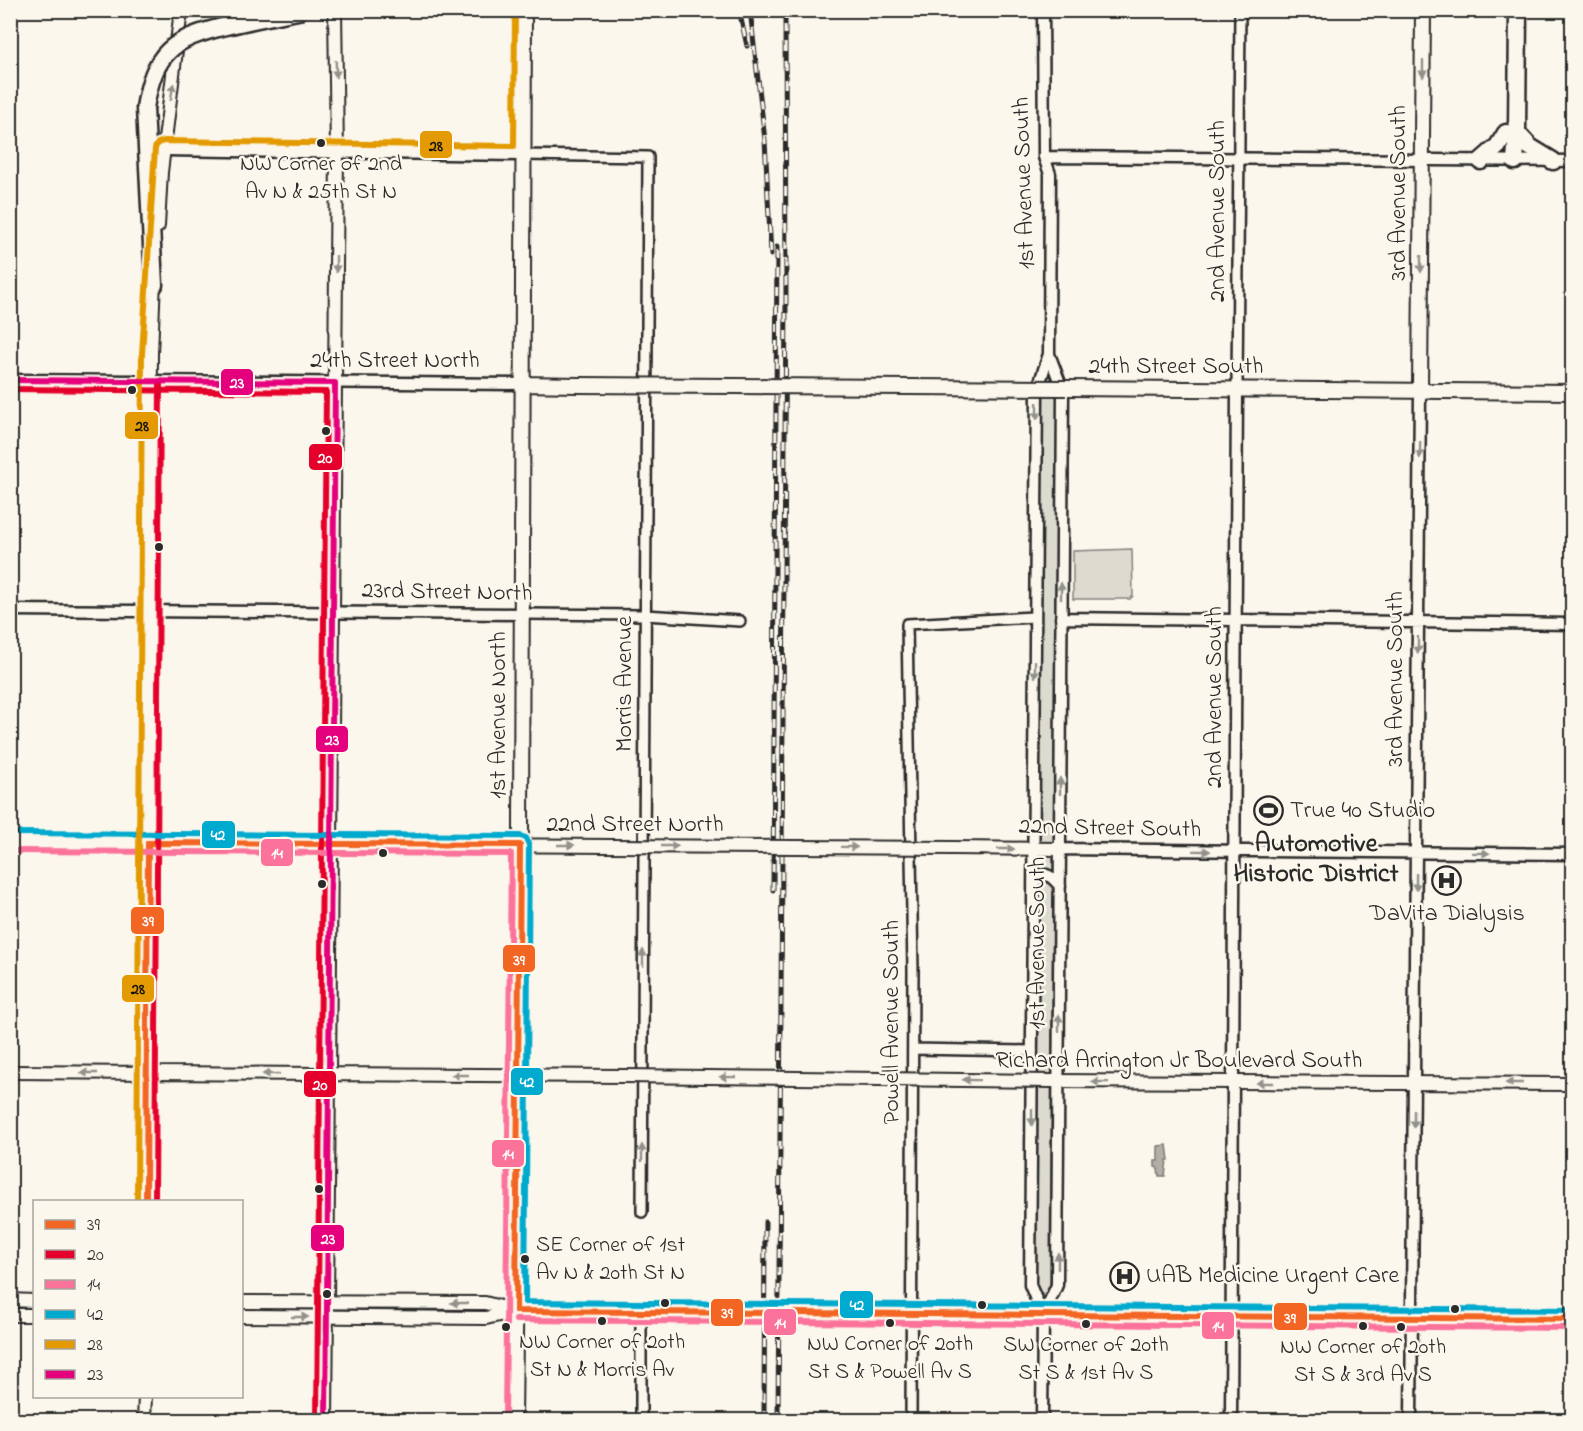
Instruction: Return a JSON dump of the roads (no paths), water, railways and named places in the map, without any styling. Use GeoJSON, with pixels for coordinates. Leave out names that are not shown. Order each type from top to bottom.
{"type":"FeatureCollection","features":[{"type":"Feature","properties":{"kind":"highway"},"geometry":{"type":"LineString","coordinates":[[154,285],[146,108],[150,83],[160,61],[183,40],[196,33],[303,10]]}},
{"type":"Feature","properties":{"kind":"highway"},"geometry":{"type":"LineString","coordinates":[[1481,160],[1512,133],[1509,10]]}},
{"type":"Feature","properties":{"kind":"highway"},"geometry":{"type":"LineString","coordinates":[[1510,161],[1518,10]]}},
{"type":"Feature","properties":{"kind":"highway"},"geometry":{"type":"LineString","coordinates":[[1512,133],[1553,161]]}},
{"type":"Feature","properties":{"kind":"main road"},"geometry":{"type":"LineString","coordinates":[[146,1200],[151,381],[154,285],[164,150],[181,10]]}},
{"type":"Feature","properties":{"kind":"main road"},"geometry":{"type":"LineString","coordinates":[[326,1420],[337,153],[335,10]]}},
{"type":"Feature","properties":{"kind":"main road","name":"1st Avenue North"},"geometry":{"type":"LineString","coordinates":[[514,1420],[522,614],[524,10]]}},
{"type":"Feature","properties":{"kind":"main road","name":"3rd Avenue South"},"geometry":{"type":"LineString","coordinates":[[1420,391],[1423,10]]}},
{"type":"Feature","properties":{"kind":"main road","name":"24th Street North"},"geometry":{"type":"LineString","coordinates":[[522,384],[780,386]]}},
{"type":"Feature","properties":{"kind":"main road","name":"24th Street South"},"geometry":{"type":"LineString","coordinates":[[780,386],[1572,392]]}},
{"type":"Feature","properties":{"kind":"main road","name":"22nd Street North"},"geometry":{"type":"LineString","coordinates":[[10,842],[790,847]]}},
{"type":"Feature","properties":{"kind":"main road","name":"22nd Street South"},"geometry":{"type":"LineString","coordinates":[[790,847],[1060,849]]}},
{"type":"Feature","properties":{"kind":"main road","name":"Richard Arrington Jr Boulevard South"},"geometry":{"type":"LineString","coordinates":[[10,1072],[1572,1084]]}},
{"type":"Feature","properties":{"kind":"main road"},"geometry":{"type":"LineString","coordinates":[[10,1300],[33,1300]]}},
{"type":"Feature","properties":{"kind":"main road"},"geometry":{"type":"LineString","coordinates":[[243,1302],[485,1303],[516,1311]]}},
{"type":"Feature","properties":{"kind":"main road"},"geometry":{"type":"LineString","coordinates":[[243,1316],[486,1318],[516,1311],[717,1313]]}},
{"type":"Feature","properties":{"kind":"main road"},"geometry":{"type":"LineString","coordinates":[[800,1314],[1572,1319]]}},
{"type":"Feature","properties":{"kind":"main road"},"geometry":{"type":"LineString","coordinates":[[10,1315],[33,1315]]}},
{"type":"Feature","properties":{"kind":"main road"},"geometry":{"type":"LineString","coordinates":[[144,1420],[145,1398]]}},
{"type":"Feature","properties":{"kind":"street","name":"1st Avenue South"},"geometry":{"type":"LineString","coordinates":[[1042,1420],[1043,1316],[1030,1286],[1037,391],[1049,354],[1050,174],[1044,157],[1043,10]]}},
{"type":"Feature","properties":{"kind":"street","name":"2nd Avenue South"},"geometry":{"type":"LineString","coordinates":[[1232,1420],[1240,10]]}},
{"type":"Feature","properties":{"kind":"street"},"geometry":{"type":"LineString","coordinates":[[164,150],[523,155]]}},
{"type":"Feature","properties":{"kind":"street","name":"Morris Avenue"},"geometry":{"type":"LineString","coordinates":[[523,155],[648,157],[642,1212]]}},
{"type":"Feature","properties":{"kind":"street"},"geometry":{"type":"LineString","coordinates":[[1044,157],[1572,161]]}},
{"type":"Feature","properties":{"kind":"street","name":"1st Avenue South"},"geometry":{"type":"LineString","coordinates":[[1043,1316],[1058,1286],[1055,1081],[1060,885],[1063,391],[1049,354]]}},
{"type":"Feature","properties":{"kind":"street","name":"24th Street North"},"geometry":{"type":"LineString","coordinates":[[10,380],[522,384]]}},
{"type":"Feature","properties":{"kind":"street","name":"3rd Avenue South"},"geometry":{"type":"LineString","coordinates":[[1411,1420],[1420,391]]}},
{"type":"Feature","properties":{"kind":"street","name":"23rd Street North"},"geometry":{"type":"LineString","coordinates":[[10,610],[645,615],[740,621]]}},
{"type":"Feature","properties":{"kind":"street","name":"Powell Avenue South"},"geometry":{"type":"LineString","coordinates":[[911,1420],[913,971],[907,624],[1034,617]]}},
{"type":"Feature","properties":{"kind":"street"},"geometry":{"type":"LineString","coordinates":[[1061,618],[1572,624]]}},
{"type":"Feature","properties":{"kind":"street","name":"22nd Street South"},"geometry":{"type":"LineString","coordinates":[[1060,849],[1572,854]]}},
{"type":"Feature","properties":{"kind":"street"},"geometry":{"type":"LineString","coordinates":[[1034,883],[1045,874],[1051,876],[1060,885]]}},
{"type":"Feature","properties":{"kind":"street"},"geometry":{"type":"LineString","coordinates":[[913,1049],[1032,1051]]}},
{"type":"Feature","properties":{"kind":"street"},"geometry":{"type":"LineString","coordinates":[[641,1312],[641,1420]]}},
{"type":"Feature","properties":{"kind":"tunnel"},"geometry":{"type":"LineString","coordinates":[[717,1313],[787,1314]]}},
{"type":"Feature","properties":{"kind":"tunnel"},"geometry":{"type":"LineString","coordinates":[[787,1314],[800,1314]]}},
{"type":"Feature","properties":{"kind":"railway"},"geometry":{"type":"LineString","coordinates":[[739,10],[747,46]]}},
{"type":"Feature","properties":{"kind":"railway"},"geometry":{"type":"LineString","coordinates":[[750,10],[765,140],[771,255]]}},
{"type":"Feature","properties":{"kind":"railway"},"geometry":{"type":"LineString","coordinates":[[778,1420],[786,298],[785,10]]}},
{"type":"Feature","properties":{"kind":"railway"},"geometry":{"type":"LineString","coordinates":[[773,890],[777,247]]}},
{"type":"Feature","properties":{"kind":"railway"},"geometry":{"type":"LineString","coordinates":[[764,1420],[765,1222]]}},
{"type":"Feature","properties":{"kind":"place","name":"NW Corner of 2nd Av N & 25th St N"},"geometry":{"type":"Point","coordinates":[321,143]}},
{"type":"Feature","properties":{"kind":"place","name":"True 40 Studio"},"geometry":{"type":"Point","coordinates":[1269,811]}},
{"type":"Feature","properties":{"kind":"place","name":"DaVita Dialysis"},"geometry":{"type":"Point","coordinates":[1447,881]}},
{"type":"Feature","properties":{"kind":"place","name":"SE Corner of 1st Av N & 20th St N"},"geometry":{"type":"Point","coordinates":[525,1259]}},
{"type":"Feature","properties":{"kind":"place","name":"UAB Medicine Urgent Care"},"geometry":{"type":"Point","coordinates":[1125,1276]}},
{"type":"Feature","properties":{"kind":"place","name":"NW Corner of 20th St N & Morris Av"},"geometry":{"type":"Point","coordinates":[602,1321]}},
{"type":"Feature","properties":{"kind":"place","name":"NW Corner of 20th St S & Powell Av S"},"geometry":{"type":"Point","coordinates":[890,1323]}},
{"type":"Feature","properties":{"kind":"place","name":"SW Corner of 20th St S & 1st Av S"},"geometry":{"type":"Point","coordinates":[1086,1324]}},
{"type":"Feature","properties":{"kind":"place","name":"NW Corner of 20th St S & 3rd Av S"},"geometry":{"type":"Point","coordinates":[1363,1326]}},
{"type":"Feature","properties":{"kind":"district","name":"Automotive Historic District"},"geometry":{"type":"Point","coordinates":[1316,860]}}]}
